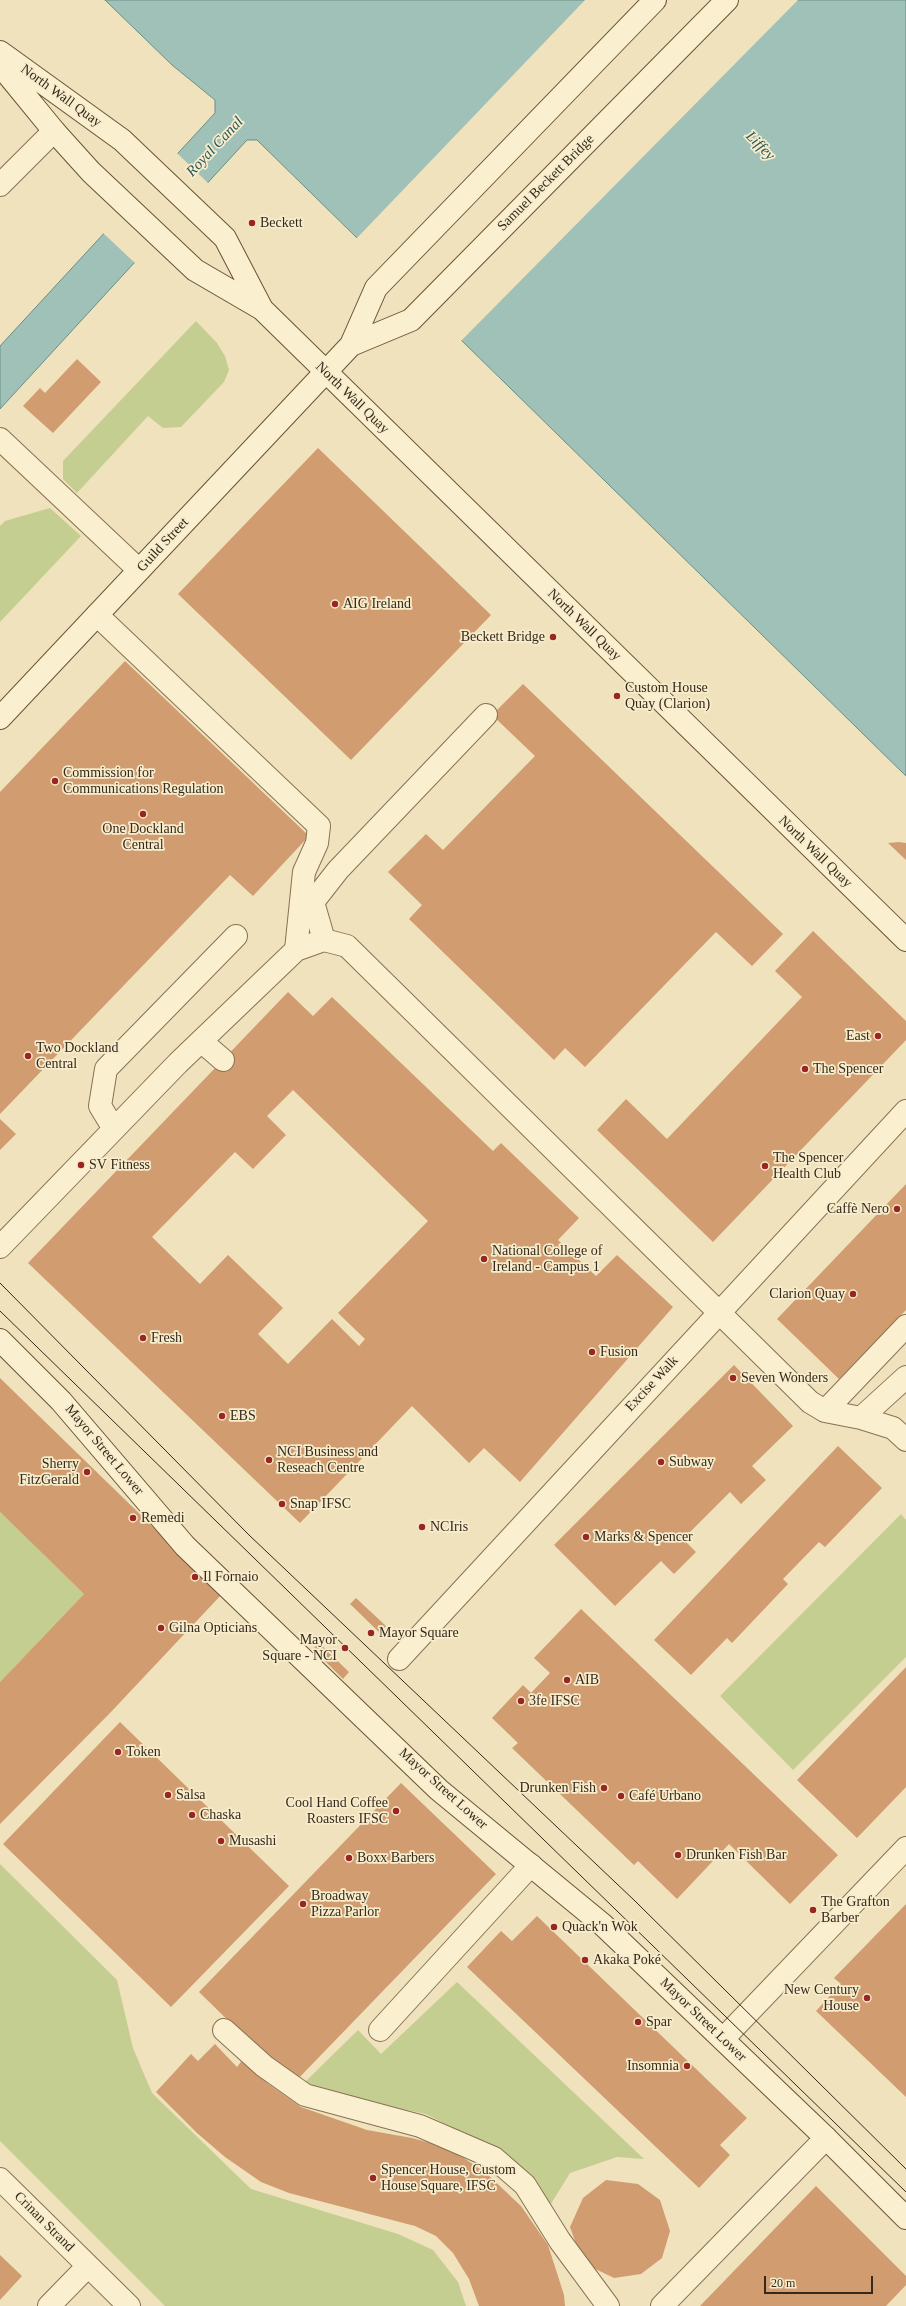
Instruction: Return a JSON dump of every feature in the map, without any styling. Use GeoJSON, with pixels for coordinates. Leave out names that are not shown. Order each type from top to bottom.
{"type":"FeatureCollection","features":[{"type":"Feature","properties":{"kind":"street","name":"Samuel Beckett Bridge"},"geometry":{"type":"LineString","coordinates":[[325,372],[351,345],[376,288],[655,0]]}},
{"type":"Feature","properties":{"kind":"street","name":"Samuel Beckett Bridge"},"geometry":{"type":"LineString","coordinates":[[351,345],[411,320],[727,0]]}},
{"type":"Feature","properties":{"kind":"street","name":"North Wall Quay"},"geometry":{"type":"LineString","coordinates":[[0,52],[122,140],[225,238],[262,310]]}},
{"type":"Feature","properties":{"kind":"street","name":"North Wall Quay"},"geometry":{"type":"LineString","coordinates":[[0,65],[54,131],[91,172],[195,270],[262,310],[906,940]]}},
{"type":"Feature","properties":{"kind":"street"},"geometry":{"type":"LineString","coordinates":[[0,185],[54,131]]}},
{"type":"Feature","properties":{"kind":"street","name":"Guild Street"},"geometry":{"type":"LineString","coordinates":[[0,718],[325,372]]}},
{"type":"Feature","properties":{"kind":"street"},"geometry":{"type":"LineString","coordinates":[[0,440],[139,570]]}},
{"type":"Feature","properties":{"kind":"street"},"geometry":{"type":"LineString","coordinates":[[97,615],[319,826],[317,843],[304,872],[296,950]]}},
{"type":"Feature","properties":{"kind":"street"},"geometry":{"type":"LineString","coordinates":[[324,940],[313,902],[338,870],[490,721]]}},
{"type":"Feature","properties":{"kind":"street"},"geometry":{"type":"LineString","coordinates":[[114,1129],[100,1106],[106,1069],[236,936]]}},
{"type":"Feature","properties":{"kind":"street"},"geometry":{"type":"LineString","coordinates":[[0,1247],[201,1041],[296,950],[324,940],[346,946],[638,1231],[718,1313],[810,1402],[825,1411],[861,1418],[894,1428],[906,1440]]}},
{"type":"Feature","properties":{"kind":"street"},"geometry":{"type":"LineString","coordinates":[[201,1041],[223,1060]]}},
{"type":"Feature","properties":{"kind":"street","name":"Excise Walk"},"geometry":{"type":"LineString","coordinates":[[399,1659],[906,1111]]}},
{"type":"Feature","properties":{"kind":"street"},"geometry":{"type":"LineString","coordinates":[[825,1411],[906,1326]]}},
{"type":"Feature","properties":{"kind":"street","name":"Mayor Street Lower"},"geometry":{"type":"LineString","coordinates":[[0,1340],[61,1401],[167,1534],[440,1790],[602,1924],[826,2138],[906,2218]]}},
{"type":"Feature","properties":{"kind":"street"},"geometry":{"type":"LineString","coordinates":[[861,1418],[906,1377]]}},
{"type":"Feature","properties":{"kind":"street"},"geometry":{"type":"LineString","coordinates":[[723,2039],[906,1848]]}},
{"type":"Feature","properties":{"kind":"street"},"geometry":{"type":"LineString","coordinates":[[380,2030],[531,1865]]}},
{"type":"Feature","properties":{"kind":"street"},"geometry":{"type":"LineString","coordinates":[[224,2030],[264,2066],[305,2095],[420,2126],[494,2158],[525,2185],[560,2241],[608,2306]]}},
{"type":"Feature","properties":{"kind":"street"},"geometry":{"type":"LineString","coordinates":[[662,2306],[826,2138]]}},
{"type":"Feature","properties":{"kind":"street","name":"Crinan Strand"},"geometry":{"type":"LineString","coordinates":[[0,2179],[129,2306]]}},
{"type":"Feature","properties":{"kind":"street"},"geometry":{"type":"LineString","coordinates":[[49,2306],[88,2266]]}},
{"type":"Feature","properties":{"kind":"green space"},"geometry":{"type":"Polygon","coordinates":[[[196,321],[217,343],[225,356],[229,370],[224,382],[181,427],[163,428],[148,416],[77,493],[63,479],[63,461],[196,321]]]}},
{"type":"Feature","properties":{"kind":"green space"},"geometry":{"type":"Polygon","coordinates":[[[50,508],[81,536],[0,622],[0,526],[5,521],[50,508]]]}},
{"type":"Feature","properties":{"kind":"green space"},"geometry":{"type":"Polygon","coordinates":[[[0,1512],[84,1594],[0,1682],[0,1512]]]}},
{"type":"Feature","properties":{"kind":"green space"},"geometry":{"type":"Polygon","coordinates":[[[901,1514],[906,1520],[906,1657],[793,1770],[720,1696],[901,1514]]]}},
{"type":"Feature","properties":{"kind":"green space"},"geometry":{"type":"Polygon","coordinates":[[[0,1864],[117,1980],[133,2048],[152,2093],[251,2189],[398,2234],[433,2250],[458,2282],[466,2306],[165,2306],[0,2141],[0,1864]]]}},
{"type":"Feature","properties":{"kind":"green space"},"geometry":{"type":"Polygon","coordinates":[[[457,1982],[644,2159],[617,2157],[570,2173],[549,2207],[471,2137],[426,2114],[334,2095],[305,2082],[358,2030],[381,2054],[457,1982]]]}},
{"type":"Feature","properties":{"kind":"water"},"geometry":{"type":"Polygon","coordinates":[[[105,0],[906,0],[906,776],[257,140],[247,140],[0,409],[0,346],[215,113],[215,100],[172,65],[105,0]]]}},
{"type":"Feature","properties":{"kind":"pier"},"geometry":{"type":"Polygon","coordinates":[[[585,0],[798,0],[460,342],[356,239],[585,0]]]}},
{"type":"Feature","properties":{"kind":"pier"},"geometry":{"type":"Polygon","coordinates":[[[176,152],[209,184],[136,264],[102,232],[176,152]]]}},
{"type":"Feature","properties":{"kind":"building"},"geometry":{"type":"Polygon","coordinates":[[[77,359],[101,382],[53,433],[23,406],[40,388],[45,393],[77,359]]]}},
{"type":"Feature","properties":{"kind":"building","name":"AIG Ireland"},"geometry":{"type":"Polygon","coordinates":[[[318,448],[491,615],[351,760],[178,594],[318,448]]]}},
{"type":"Feature","properties":{"kind":"building","name":"One Dockland Central"},"geometry":{"type":"Polygon","coordinates":[[[125,661],[309,836],[253,896],[230,875],[0,1114],[0,792],[125,661]]]}},
{"type":"Feature","properties":{"kind":"building"},"geometry":{"type":"Polygon","coordinates":[[[523,684],[783,934],[752,966],[716,932],[585,1067],[565,1048],[554,1060],[409,919],[422,905],[388,872],[426,834],[443,850],[535,756],[492,715],[523,684]]]}},
{"type":"Feature","properties":{"kind":"building"},"geometry":{"type":"Polygon","coordinates":[[[888,843],[906,843],[906,860],[888,843]]]}},
{"type":"Feature","properties":{"kind":"building","name":"The Spencer"},"geometry":{"type":"Polygon","coordinates":[[[813,931],[906,1021],[906,1040],[713,1242],[597,1130],[626,1099],[667,1139],[802,997],[775,971],[813,931]]]}},
{"type":"Feature","properties":{"kind":"building","name":"National College of Ireland - Campus 1"},"geometry":{"type":"Polygon","coordinates":[[[288,992],[313,1016],[332,997],[493,1151],[501,1143],[579,1218],[558,1240],[596,1276],[617,1255],[673,1307],[520,1482],[484,1448],[469,1463],[412,1406],[300,1523],[28,1263],[288,992]],[[293,1090],[267,1116],[286,1135],[253,1169],[235,1152],[152,1237],[200,1284],[228,1255],[283,1308],[258,1334],[288,1364],[332,1319],[359,1346],[365,1339],[338,1313],[428,1221],[293,1090]]]}},
{"type":"Feature","properties":{"kind":"building"},"geometry":{"type":"Polygon","coordinates":[[[0,1119],[16,1134],[0,1150],[0,1119]]]}},
{"type":"Feature","properties":{"kind":"building","name":"Clarion Quay"},"geometry":{"type":"Polygon","coordinates":[[[906,1184],[906,1310],[839,1379],[777,1319],[906,1184]]]}},
{"type":"Feature","properties":{"kind":"building"},"geometry":{"type":"Polygon","coordinates":[[[734,1365],[793,1426],[752,1466],[766,1480],[741,1504],[730,1492],[683,1539],[696,1552],[674,1574],[661,1561],[615,1606],[554,1545],[734,1365]]]}},
{"type":"Feature","properties":{"kind":"building"},"geometry":{"type":"Polygon","coordinates":[[[0,1378],[222,1594],[110,1713],[0,1824],[0,1682],[84,1594],[0,1512],[0,1378]]]}},
{"type":"Feature","properties":{"kind":"building"},"geometry":{"type":"Polygon","coordinates":[[[838,1446],[882,1488],[825,1547],[819,1542],[783,1579],[788,1584],[732,1643],[727,1638],[691,1675],[654,1640],[838,1446]]]}},
{"type":"Feature","properties":{"kind":"building"},"geometry":{"type":"Polygon","coordinates":[[[356,1598],[386,1626],[380,1633],[350,1604],[356,1598]]]}},
{"type":"Feature","properties":{"kind":"building"},"geometry":{"type":"Polygon","coordinates":[[[581,1609],[838,1855],[790,1904],[729,1844],[677,1899],[638,1861],[634,1865],[512,1748],[518,1743],[492,1718],[523,1685],[531,1693],[550,1673],[534,1658],[581,1609]]]}},
{"type":"Feature","properties":{"kind":"building"},"geometry":{"type":"Polygon","coordinates":[[[319,1643],[349,1672],[343,1679],[313,1649],[319,1643]]]}},
{"type":"Feature","properties":{"kind":"building"},"geometry":{"type":"Polygon","coordinates":[[[906,1667],[906,1787],[857,1838],[797,1780],[906,1667]]]}},
{"type":"Feature","properties":{"kind":"building"},"geometry":{"type":"Polygon","coordinates":[[[120,1722],[289,1886],[171,2007],[3,1844],[120,1722]]]}},
{"type":"Feature","properties":{"kind":"building"},"geometry":{"type":"Polygon","coordinates":[[[401,1783],[496,1874],[293,2084],[199,1992],[401,1783]]]}},
{"type":"Feature","properties":{"kind":"building","name":"New Century House"},"geometry":{"type":"Polygon","coordinates":[[[906,1904],[906,2097],[816,2011],[841,1984],[834,1978],[906,1904]]]}},
{"type":"Feature","properties":{"kind":"building"},"geometry":{"type":"Polygon","coordinates":[[[537,1916],[747,2118],[720,2145],[730,2155],[699,2188],[467,1967],[501,1931],[512,1941],[537,1916]]]}},
{"type":"Feature","properties":{"kind":"building","name":"Spencer House, Custom House Square, IFSC"},"geometry":{"type":"Polygon","coordinates":[[[215,2044],[237,2067],[243,2059],[267,2083],[301,2107],[367,2130],[412,2138],[449,2148],[486,2173],[521,2206],[548,2245],[564,2295],[565,2306],[479,2306],[469,2279],[453,2253],[436,2236],[415,2226],[289,2193],[261,2182],[225,2157],[197,2133],[156,2092],[191,2054],[198,2061],[215,2044]]]}},
{"type":"Feature","properties":{"kind":"building"},"geometry":{"type":"Polygon","coordinates":[[[606,2180],[638,2184],[660,2200],[670,2231],[662,2258],[641,2274],[614,2278],[583,2263],[570,2227],[583,2198],[606,2180]]]}},
{"type":"Feature","properties":{"kind":"building"},"geometry":{"type":"Polygon","coordinates":[[[816,2186],[906,2276],[906,2285],[886,2306],[700,2306],[816,2186]]]}},
{"type":"Feature","properties":{"kind":"building"},"geometry":{"type":"Polygon","coordinates":[[[0,2255],[22,2276],[0,2300],[0,2255]]]}},
{"type":"Feature","properties":{"kind":"tram line"},"geometry":{"type":"LineString","coordinates":[[0,1283],[249,1535],[635,1901],[906,2169]]}},
{"type":"Feature","properties":{"kind":"tram line"},"geometry":{"type":"LineString","coordinates":[[0,1311],[906,2192]]}},
{"type":"Feature","properties":{"kind":"place","name":"Beckett"},"geometry":{"type":"Point","coordinates":[252,223]}},
{"type":"Feature","properties":{"kind":"place","name":"AIG Ireland"},"geometry":{"type":"Point","coordinates":[335,604]}},
{"type":"Feature","properties":{"kind":"place","name":"Beckett Bridge"},"geometry":{"type":"Point","coordinates":[553,637]}},
{"type":"Feature","properties":{"kind":"place","name":"Custom House Quay (Clarion)"},"geometry":{"type":"Point","coordinates":[617,696]}},
{"type":"Feature","properties":{"kind":"place","name":"Commission for Communications Regulation"},"geometry":{"type":"Point","coordinates":[55,781]}},
{"type":"Feature","properties":{"kind":"place","name":"One Dockland Central"},"geometry":{"type":"Point","coordinates":[143,814]}},
{"type":"Feature","properties":{"kind":"place","name":"East"},"geometry":{"type":"Point","coordinates":[878,1036]}},
{"type":"Feature","properties":{"kind":"place","name":"Two Dockland Central"},"geometry":{"type":"Point","coordinates":[28,1056]}},
{"type":"Feature","properties":{"kind":"place","name":"The Spencer"},"geometry":{"type":"Point","coordinates":[805,1069]}},
{"type":"Feature","properties":{"kind":"place","name":"SV Fitness"},"geometry":{"type":"Point","coordinates":[81,1165]}},
{"type":"Feature","properties":{"kind":"place","name":"The Spencer Health Club"},"geometry":{"type":"Point","coordinates":[765,1166]}},
{"type":"Feature","properties":{"kind":"place","name":"Caffè Nero"},"geometry":{"type":"Point","coordinates":[897,1209]}},
{"type":"Feature","properties":{"kind":"place","name":"National College of Ireland - Campus 1"},"geometry":{"type":"Point","coordinates":[484,1259]}},
{"type":"Feature","properties":{"kind":"place","name":"Clarion Quay"},"geometry":{"type":"Point","coordinates":[853,1294]}},
{"type":"Feature","properties":{"kind":"place","name":"Fresh"},"geometry":{"type":"Point","coordinates":[143,1338]}},
{"type":"Feature","properties":{"kind":"place","name":"Fusion"},"geometry":{"type":"Point","coordinates":[592,1352]}},
{"type":"Feature","properties":{"kind":"place","name":"Seven Wonders"},"geometry":{"type":"Point","coordinates":[733,1378]}},
{"type":"Feature","properties":{"kind":"place","name":"EBS"},"geometry":{"type":"Point","coordinates":[222,1416]}},
{"type":"Feature","properties":{"kind":"place","name":"NCI Business and Reseach Centre"},"geometry":{"type":"Point","coordinates":[269,1460]}},
{"type":"Feature","properties":{"kind":"place","name":"Subway"},"geometry":{"type":"Point","coordinates":[661,1462]}},
{"type":"Feature","properties":{"kind":"place","name":"Sherry FitzGerald"},"geometry":{"type":"Point","coordinates":[87,1472]}},
{"type":"Feature","properties":{"kind":"place","name":"Snap IFSC"},"geometry":{"type":"Point","coordinates":[282,1504]}},
{"type":"Feature","properties":{"kind":"place","name":"Remedi"},"geometry":{"type":"Point","coordinates":[133,1518]}},
{"type":"Feature","properties":{"kind":"place","name":"NCIris"},"geometry":{"type":"Point","coordinates":[422,1527]}},
{"type":"Feature","properties":{"kind":"place","name":"Marks & Spencer"},"geometry":{"type":"Point","coordinates":[586,1537]}},
{"type":"Feature","properties":{"kind":"place","name":"Il Fornaio"},"geometry":{"type":"Point","coordinates":[195,1577]}},
{"type":"Feature","properties":{"kind":"place","name":"Gilna Opticians"},"geometry":{"type":"Point","coordinates":[161,1628]}},
{"type":"Feature","properties":{"kind":"place","name":"Mayor Square"},"geometry":{"type":"Point","coordinates":[371,1633]}},
{"type":"Feature","properties":{"kind":"place","name":"Mayor Square - NCI"},"geometry":{"type":"Point","coordinates":[345,1648]}},
{"type":"Feature","properties":{"kind":"place","name":"AIB"},"geometry":{"type":"Point","coordinates":[567,1680]}},
{"type":"Feature","properties":{"kind":"place","name":"3fe IFSC"},"geometry":{"type":"Point","coordinates":[521,1701]}},
{"type":"Feature","properties":{"kind":"place","name":"Token"},"geometry":{"type":"Point","coordinates":[118,1752]}},
{"type":"Feature","properties":{"kind":"place","name":"Drunken Fish"},"geometry":{"type":"Point","coordinates":[604,1788]}},
{"type":"Feature","properties":{"kind":"place","name":"Salsa"},"geometry":{"type":"Point","coordinates":[168,1795]}},
{"type":"Feature","properties":{"kind":"place","name":"Café Urbano"},"geometry":{"type":"Point","coordinates":[621,1796]}},
{"type":"Feature","properties":{"kind":"place","name":"Cool Hand Coffee Roasters IFSC"},"geometry":{"type":"Point","coordinates":[396,1811]}},
{"type":"Feature","properties":{"kind":"place","name":"Chaska"},"geometry":{"type":"Point","coordinates":[192,1815]}},
{"type":"Feature","properties":{"kind":"place","name":"Musashi"},"geometry":{"type":"Point","coordinates":[221,1841]}},
{"type":"Feature","properties":{"kind":"place","name":"Drunken Fish Bar"},"geometry":{"type":"Point","coordinates":[678,1855]}},
{"type":"Feature","properties":{"kind":"place","name":"Boxx Barbers"},"geometry":{"type":"Point","coordinates":[349,1858]}},
{"type":"Feature","properties":{"kind":"place","name":"Broadway Pizza Parlor"},"geometry":{"type":"Point","coordinates":[303,1904]}},
{"type":"Feature","properties":{"kind":"place","name":"The Grafton Barber"},"geometry":{"type":"Point","coordinates":[813,1910]}},
{"type":"Feature","properties":{"kind":"place","name":"Quack'n Wok"},"geometry":{"type":"Point","coordinates":[554,1927]}},
{"type":"Feature","properties":{"kind":"place","name":"Akaka Poké"},"geometry":{"type":"Point","coordinates":[585,1960]}},
{"type":"Feature","properties":{"kind":"place","name":"New Century House"},"geometry":{"type":"Point","coordinates":[867,1998]}},
{"type":"Feature","properties":{"kind":"place","name":"Spar"},"geometry":{"type":"Point","coordinates":[638,2022]}},
{"type":"Feature","properties":{"kind":"place","name":"Insomnia"},"geometry":{"type":"Point","coordinates":[687,2066]}},
{"type":"Feature","properties":{"kind":"place","name":"Spencer House, Custom House Square, IFSC"},"geometry":{"type":"Point","coordinates":[373,2178]}},
{"type":"Feature","properties":{"kind":"water label","name":"Liffey"},"geometry":{"type":"Point","coordinates":[760,146]}},
{"type":"Feature","properties":{"kind":"water label","name":"Royal Canal"},"geometry":{"type":"Point","coordinates":[215,147]}}]}
